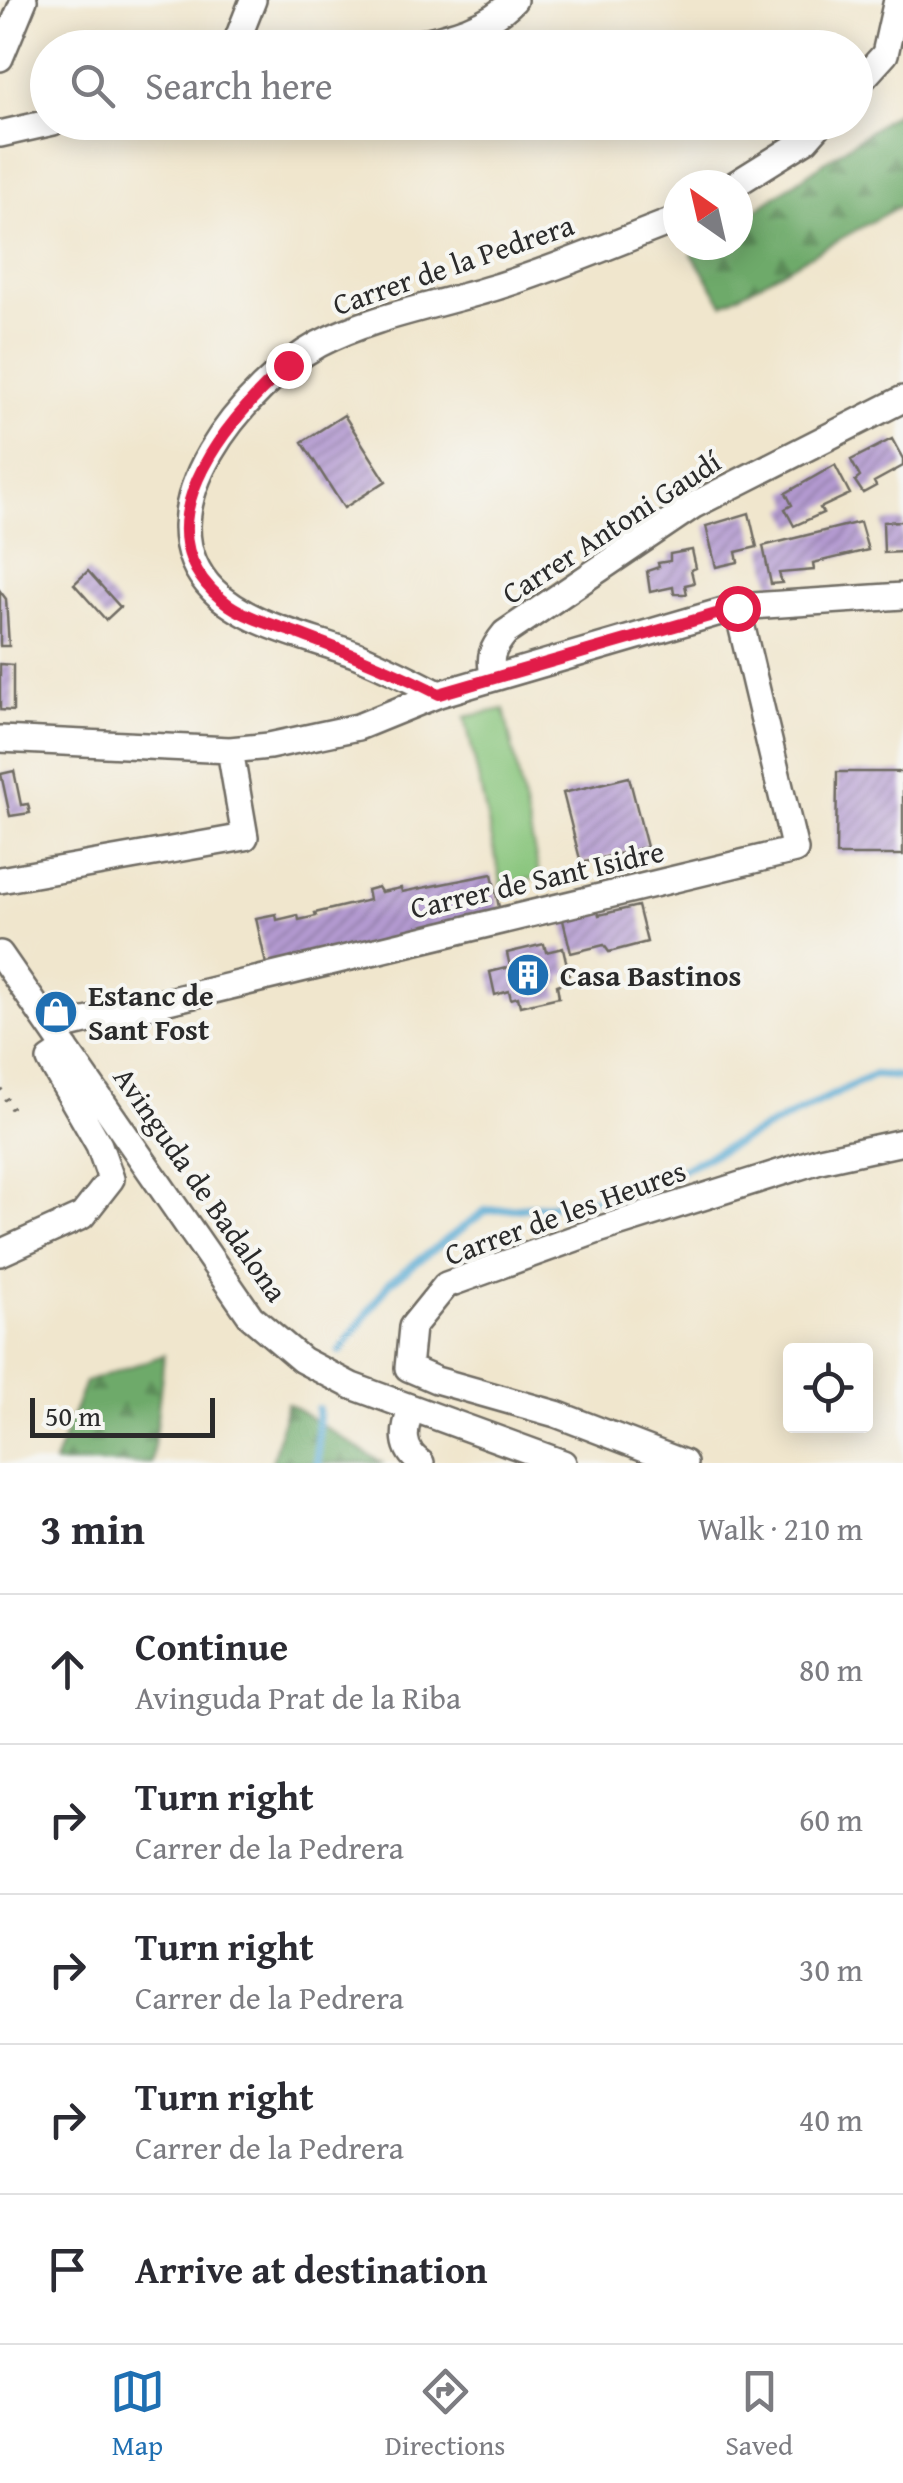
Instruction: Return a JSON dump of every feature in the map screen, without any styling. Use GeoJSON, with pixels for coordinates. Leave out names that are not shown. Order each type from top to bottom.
{"type":"FeatureCollection","features":[{"type":"Feature","properties":{"kind":"street"},"geometry":{"type":"LineString","coordinates":[[0,58],[24,0]]}},
{"type":"Feature","properties":{"kind":"street"},"geometry":{"type":"LineString","coordinates":[[241,30],[253,0]]}},
{"type":"Feature","properties":{"kind":"street"},"geometry":{"type":"LineString","coordinates":[[468,30],[501,14],[514,0]]}},
{"type":"Feature","properties":{"kind":"street"},"geometry":{"type":"LineString","coordinates":[[873,67],[884,54],[897,0]]}},
{"type":"Feature","properties":{"kind":"street"},"geometry":{"type":"LineString","coordinates":[[0,134],[30,127]]}},
{"type":"Feature","properties":{"kind":"street"},"geometry":{"type":"LineString","coordinates":[[753,173],[806,140]]}},
{"type":"Feature","properties":{"kind":"street","name":"Carrer de la Pedrera"},"geometry":{"type":"LineString","coordinates":[[439,694],[231,606],[210,587],[193,557],[186,520],[190,494],[221,436],[264,387],[320,344],[350,331],[498,287],[663,225]]}},
{"type":"Feature","properties":{"kind":"street","name":"Carrer Antoni Gaudí"},"geometry":{"type":"LineString","coordinates":[[494,677],[492,649],[505,634],[628,548],[694,505],[903,399]]}},
{"type":"Feature","properties":{"kind":"street"},"geometry":{"type":"LineString","coordinates":[[0,739],[230,750],[318,738],[358,727],[439,694],[737,608],[903,596]]}},
{"type":"Feature","properties":{"kind":"street","name":"Carrer de Sant Isidre"},"geometry":{"type":"LineString","coordinates":[[59,1039],[795,850],[737,608]]}},
{"type":"Feature","properties":{"kind":"street"},"geometry":{"type":"LineString","coordinates":[[0,880],[245,837],[230,750]]}},
{"type":"Feature","properties":{"kind":"street","name":"Avinguda de Badalona"},"geometry":{"type":"LineString","coordinates":[[0,954],[250,1317],[302,1360],[411,1410],[563,1463]]}},
{"type":"Feature","properties":{"kind":"street"},"geometry":{"type":"LineString","coordinates":[[0,1253],[82,1216],[111,1179],[99,1145],[50,1060],[59,1039]]}},
{"type":"Feature","properties":{"kind":"street","name":"Carrer de les Heures"},"geometry":{"type":"LineString","coordinates":[[684,1463],[556,1414],[436,1380],[408,1368],[412,1327],[446,1285],[600,1229],[820,1160],[903,1142]]}},
{"type":"Feature","properties":{"kind":"street"},"geometry":{"type":"LineString","coordinates":[[411,1410],[404,1440],[415,1460],[421,1463]]}},
{"type":"Feature","properties":{"kind":"path"},"geometry":{"type":"LineString","coordinates":[[0,1089],[12,1109]]}},
{"type":"Feature","properties":{"kind":"green space"},"geometry":{"type":"Polygon","coordinates":[[[903,108],[903,204],[723,304],[696,260],[753,260],[753,212],[857,140],[873,140],[873,129],[903,108]]]}},
{"type":"Feature","properties":{"kind":"green space"},"geometry":{"type":"Polygon","coordinates":[[[504,709],[540,877],[502,886],[465,717],[504,709]]]}},
{"type":"Feature","properties":{"kind":"green space"},"geometry":{"type":"Polygon","coordinates":[[[164,1355],[152,1463],[54,1463],[85,1382],[164,1355]]]}},
{"type":"Feature","properties":{"kind":"green space"},"geometry":{"type":"Polygon","coordinates":[[[287,1403],[382,1463],[272,1463],[287,1403]]]}},
{"type":"Feature","properties":{"kind":"building"},"geometry":{"type":"Polygon","coordinates":[[[344,415],[386,481],[344,508],[302,442],[344,415]]]}},
{"type":"Feature","properties":{"kind":"building"},"geometry":{"type":"Polygon","coordinates":[[[892,439],[903,466],[863,493],[855,481],[860,477],[851,460],[892,439]]]}},
{"type":"Feature","properties":{"kind":"building"},"geometry":{"type":"Polygon","coordinates":[[[835,465],[850,494],[820,508],[823,513],[794,526],[785,509],[792,505],[786,493],[835,465]]]}},
{"type":"Feature","properties":{"kind":"building"},"geometry":{"type":"Polygon","coordinates":[[[749,513],[757,547],[736,552],[738,562],[716,567],[706,526],[749,513]]]}},
{"type":"Feature","properties":{"kind":"building"},"geometry":{"type":"Polygon","coordinates":[[[903,521],[903,552],[884,553],[883,522],[903,521]]]}},
{"type":"Feature","properties":{"kind":"building"},"geometry":{"type":"Polygon","coordinates":[[[860,522],[868,550],[813,563],[814,570],[779,573],[782,583],[771,584],[763,546],[860,522]]]}},
{"type":"Feature","properties":{"kind":"building"},"geometry":{"type":"Polygon","coordinates":[[[692,550],[696,568],[691,570],[694,583],[685,585],[687,594],[674,594],[673,587],[650,592],[647,571],[670,561],[670,554],[692,550]]]}},
{"type":"Feature","properties":{"kind":"building"},"geometry":{"type":"Polygon","coordinates":[[[88,571],[120,607],[106,620],[74,584],[88,571]]]}},
{"type":"Feature","properties":{"kind":"building"},"geometry":{"type":"Polygon","coordinates":[[[0,591],[6,599],[9,646],[0,646],[0,591]]]}},
{"type":"Feature","properties":{"kind":"building"},"geometry":{"type":"Polygon","coordinates":[[[0,664],[13,665],[13,711],[0,710],[0,664]]]}},
{"type":"Feature","properties":{"kind":"building"},"geometry":{"type":"Polygon","coordinates":[[[14,771],[21,805],[28,804],[30,813],[10,816],[1,774],[14,771]]]}},
{"type":"Feature","properties":{"kind":"building"},"geometry":{"type":"Polygon","coordinates":[[[837,772],[903,772],[903,855],[836,855],[837,772]]]}},
{"type":"Feature","properties":{"kind":"building"},"geometry":{"type":"Polygon","coordinates":[[[629,777],[647,847],[581,863],[563,793],[629,777]]]}},
{"type":"Feature","properties":{"kind":"building"},"geometry":{"type":"Polygon","coordinates":[[[492,874],[501,917],[267,969],[256,918],[276,914],[277,920],[298,915],[299,920],[369,900],[367,890],[378,887],[381,892],[401,888],[402,892],[492,874]]]}},
{"type":"Feature","properties":{"kind":"building"},"geometry":{"type":"Polygon","coordinates":[[[638,906],[647,942],[609,952],[604,945],[571,953],[562,916],[597,908],[599,915],[638,906]]]}},
{"type":"Feature","properties":{"kind":"building","name":"Casa Bastinos"},"geometry":{"type":"Polygon","coordinates":[[[544,944],[546,952],[563,948],[569,974],[561,976],[563,983],[557,985],[559,997],[520,1006],[518,997],[511,999],[509,991],[495,995],[490,972],[510,967],[507,953],[544,944]]]}},
{"type":"Feature","properties":{"kind":"waterway"},"geometry":{"type":"LineString","coordinates":[[340,1351],[390,1282],[485,1211],[583,1202],[650,1185],[874,1075],[903,1077]]}},
{"type":"Feature","properties":{"kind":"waterway"},"geometry":{"type":"LineString","coordinates":[[318,1409],[318,1463]]}},
{"type":"Feature","properties":{"kind":"place","name":"Casa Bastinos"},"geometry":{"type":"Point","coordinates":[528,975]}},
{"type":"Feature","properties":{"kind":"place","name":"Estanc de Sant Fost"},"geometry":{"type":"Point","coordinates":[56,1012]}},
{"type":"Feature","properties":{"kind":"route"},"geometry":{"type":"LineString","coordinates":[[288,365],[221,436],[190,494],[188,544],[198,570],[231,606],[358,656],[439,694],[737,608]]}}]}
